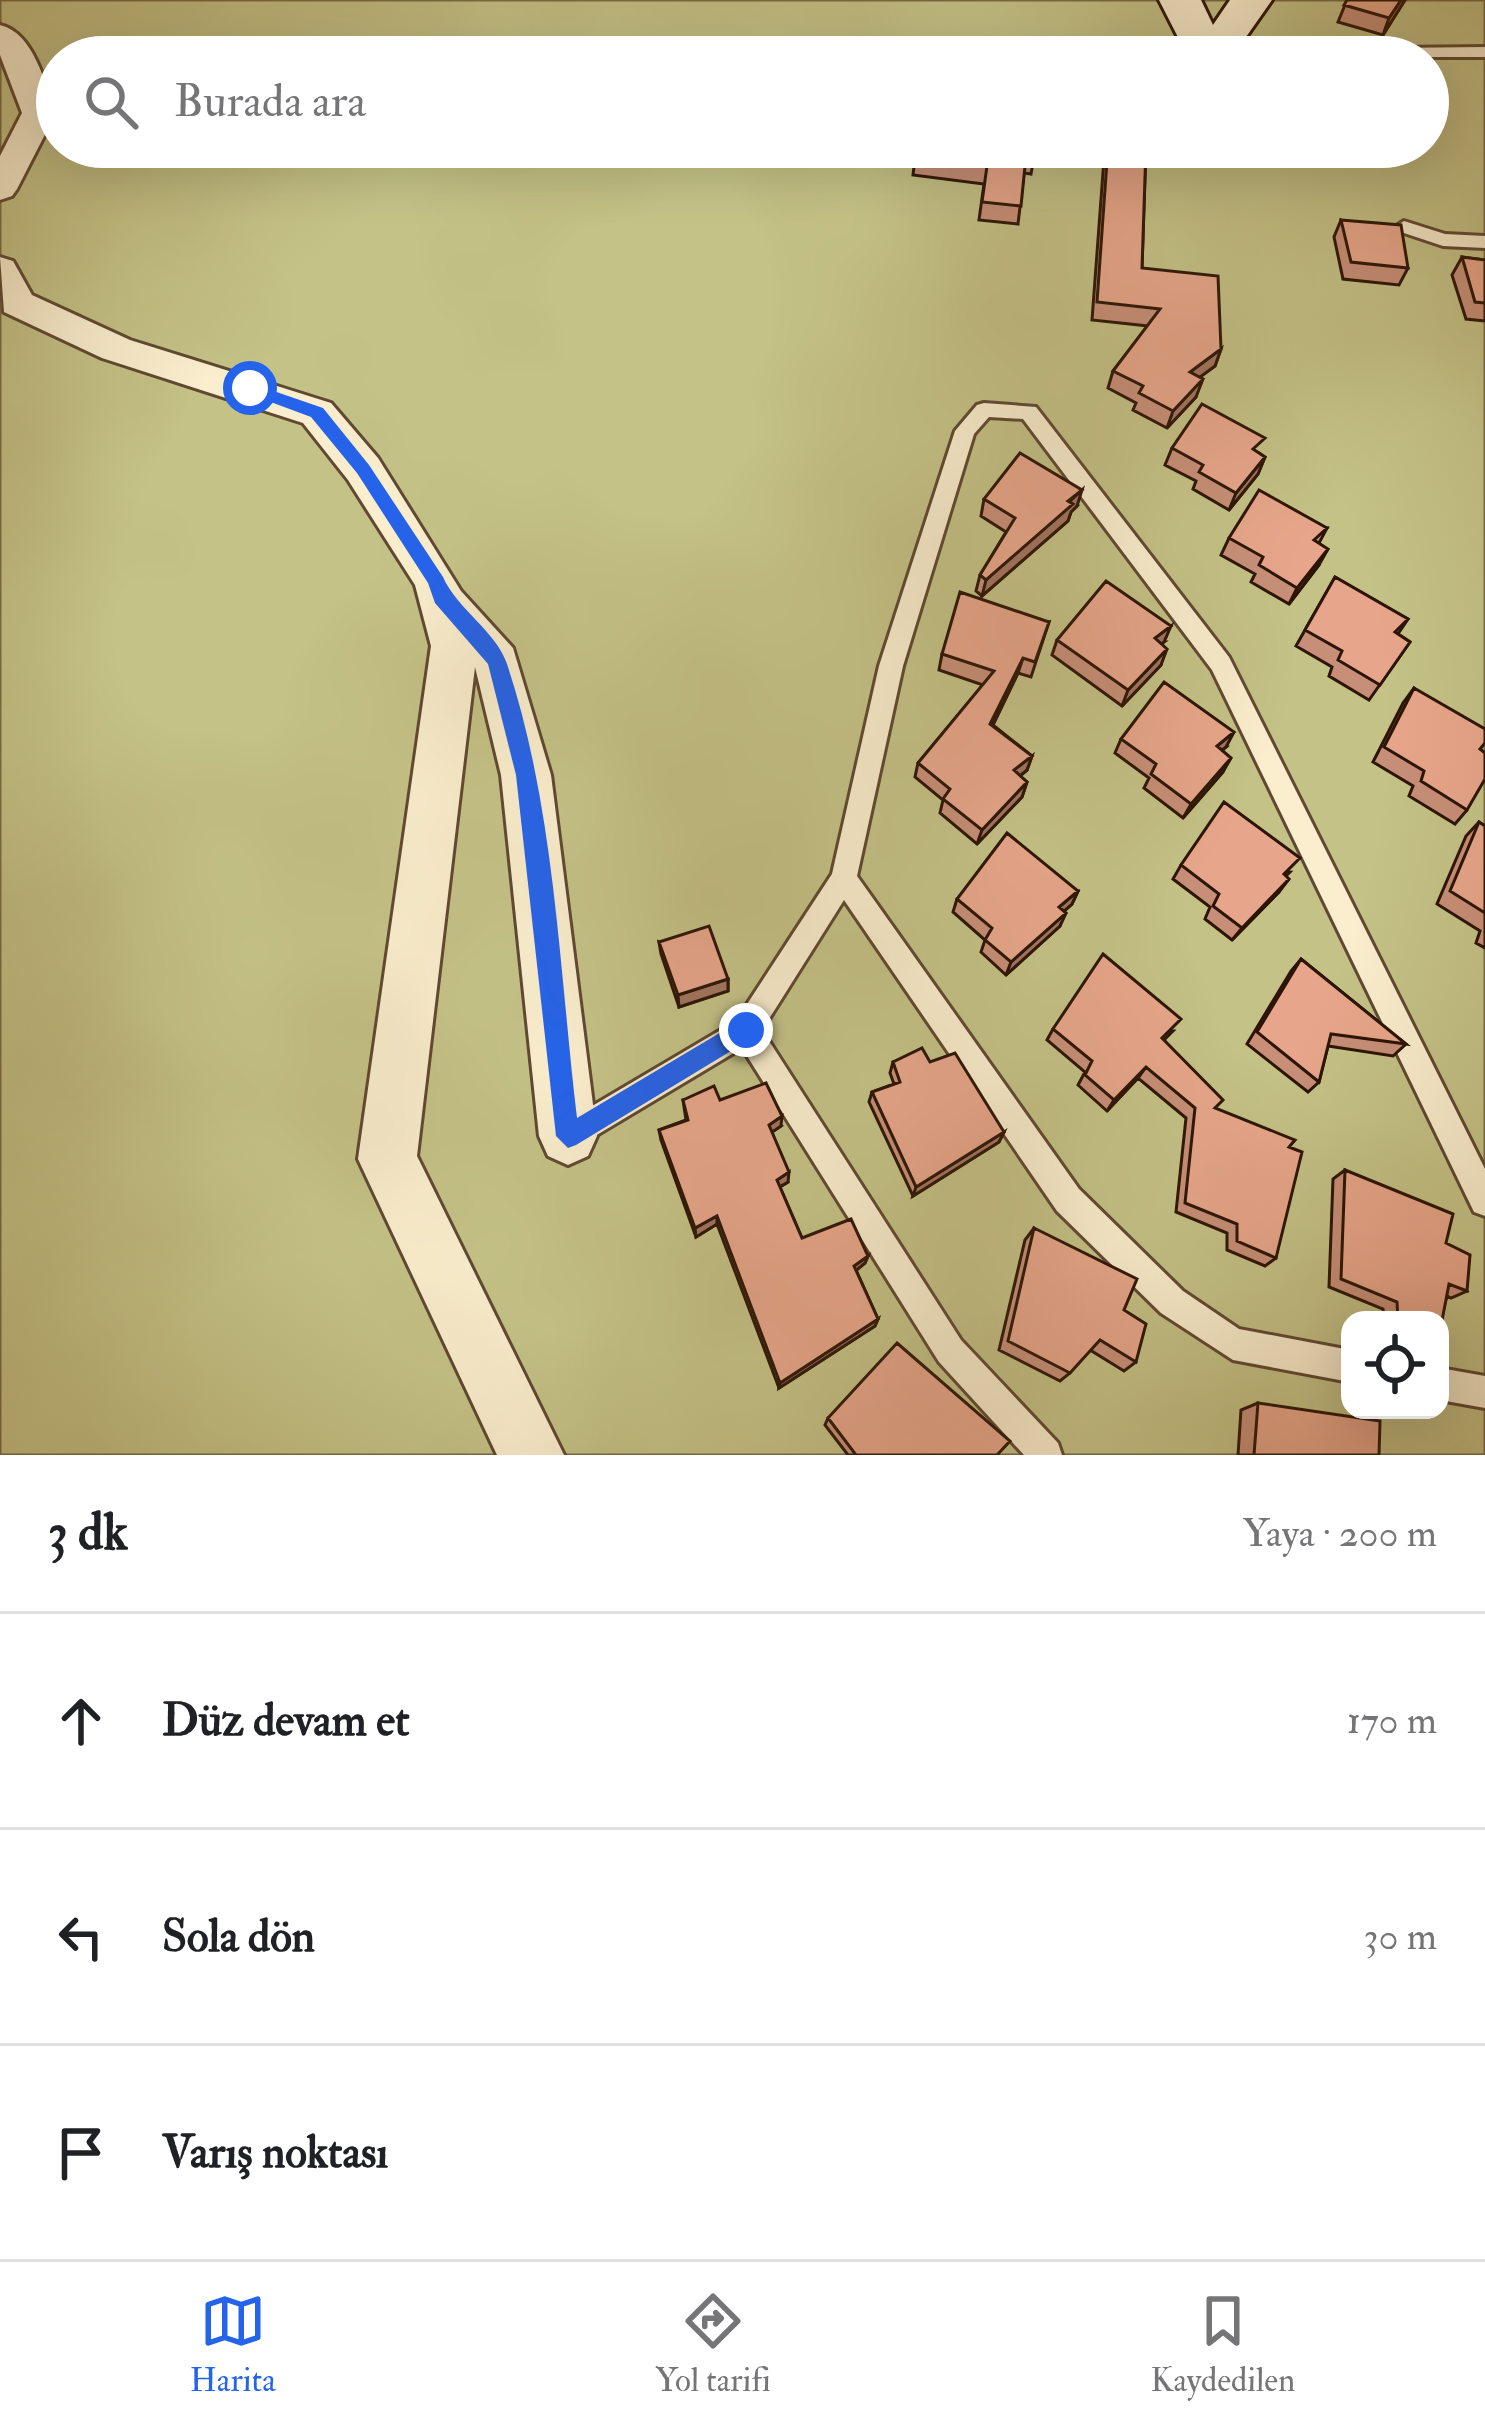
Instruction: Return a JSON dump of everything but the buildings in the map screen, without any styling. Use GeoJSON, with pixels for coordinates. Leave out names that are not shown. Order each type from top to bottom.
{"type":"FeatureCollection","features":[{"type":"Feature","properties":{"kind":"street"},"geometry":{"type":"LineString","coordinates":[[1180,0],[1197,36]]}},
{"type":"Feature","properties":{"kind":"street"},"geometry":{"type":"LineString","coordinates":[[1228,36],[1251,0]]}},
{"type":"Feature","properties":{"kind":"street"},"geometry":{"type":"LineString","coordinates":[[0,34],[20,59],[36,104]]}},
{"type":"Feature","properties":{"kind":"street"},"geometry":{"type":"LineString","coordinates":[[0,189],[36,119]]}},
{"type":"Feature","properties":{"kind":"street"},"geometry":{"type":"LineString","coordinates":[[0,268],[17,302],[116,349],[317,412],[363,469],[436,582],[454,646],[387,1159],[530,1455]]}},
{"type":"Feature","properties":{"kind":"street"},"geometry":{"type":"LineString","coordinates":[[441,598],[496,661],[526,775],[568,1136]]}},
{"type":"Feature","properties":{"kind":"lane"},"geometry":{"type":"LineString","coordinates":[[1449,52],[1485,52]]}},
{"type":"Feature","properties":{"kind":"lane"},"geometry":{"type":"LineString","coordinates":[[1404,227],[1443,240],[1485,242]]}},
{"type":"Feature","properties":{"kind":"lane"},"geometry":{"type":"LineString","coordinates":[[568,1136],[746,1030],[844,878],[891,666],[965,431],[985,410],[1029,412],[1221,664],[1485,1201]]}},
{"type":"Feature","properties":{"kind":"lane"},"geometry":{"type":"LineString","coordinates":[[844,878],[1068,1200],[1172,1302],[1233,1344],[1341,1364]]}},
{"type":"Feature","properties":{"kind":"lane"},"geometry":{"type":"LineString","coordinates":[[746,1030],[950,1351],[1046,1455]]}},
{"type":"Feature","properties":{"kind":"lane"},"geometry":{"type":"LineString","coordinates":[[1449,1386],[1485,1392]]}},
{"type":"Feature","properties":{"kind":"shaded area"},"geometry":{"type":"Polygon","coordinates":[[[0,0],[1485,0],[1485,1455],[0,1455],[0,0]]]}},
{"type":"Feature","properties":{"kind":"route"},"geometry":{"type":"LineString","coordinates":[[250,388],[317,412],[363,469],[436,582],[441,598],[496,661],[526,775],[568,1136],[746,1030]]}}]}
